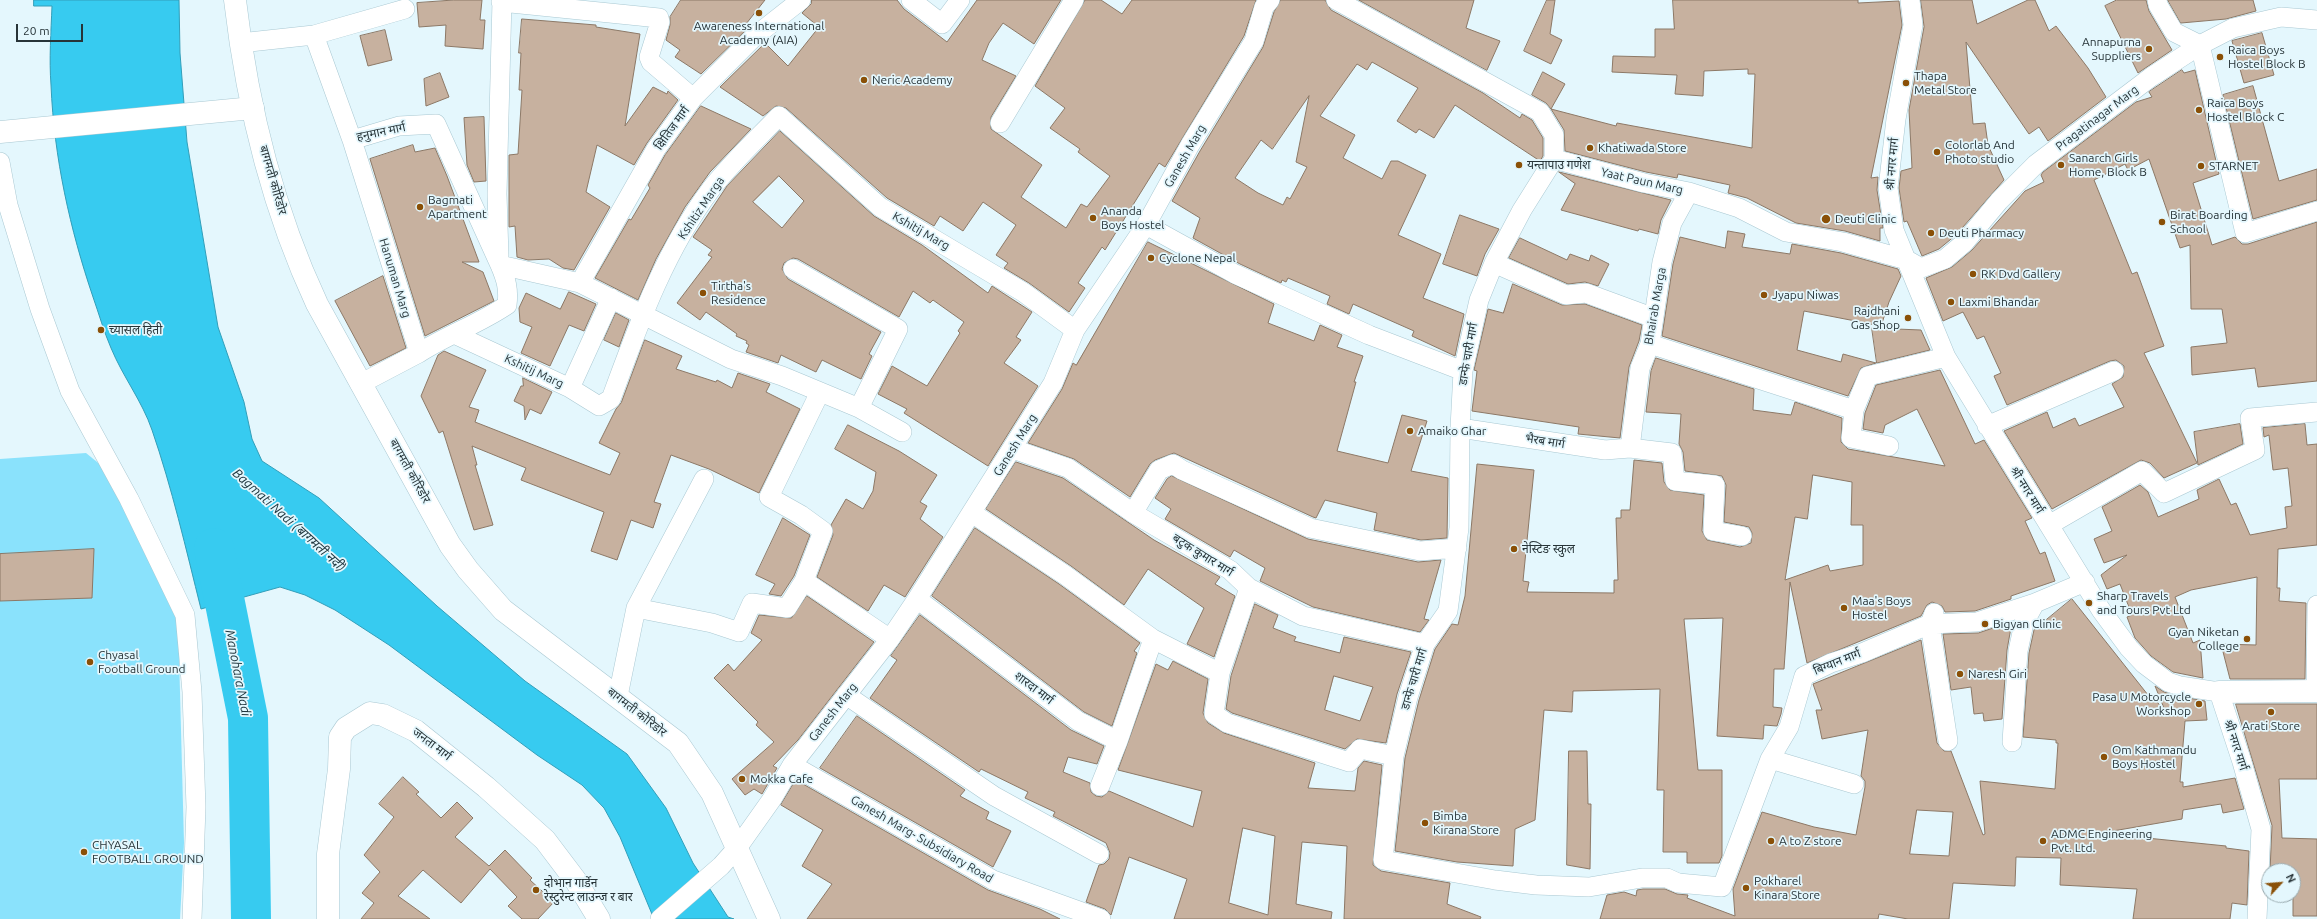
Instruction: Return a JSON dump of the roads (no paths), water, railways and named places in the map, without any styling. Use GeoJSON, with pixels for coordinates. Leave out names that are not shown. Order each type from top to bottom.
{"type":"FeatureCollection","features":[{"type":"Feature","properties":{"kind":"main road","name":"बागमती कोरिडोर"},"geometry":{"type":"LineString","coordinates":[[235,0],[240,43],[253,108],[275,193],[299,266],[317,304],[360,384],[450,545],[468,570],[504,610],[678,743],[712,793],[738,847],[769,919]]}},
{"type":"Feature","properties":{"kind":"main road"},"geometry":{"type":"LineString","coordinates":[[0,132],[253,108]]}},
{"type":"Feature","properties":{"kind":"main road"},"geometry":{"type":"LineString","coordinates":[[2218,692],[2316,691]]}},
{"type":"Feature","properties":{"kind":"main road","name":"जनता मार्ग"},"geometry":{"type":"LineString","coordinates":[[328,919],[328,854],[339,769],[340,737],[346,728],[370,714],[383,715],[416,731],[509,808],[545,840],[576,881],[599,919]]}},
{"type":"Feature","properties":{"kind":"street"},"geometry":{"type":"LineString","coordinates":[[693,98],[754,36],[801,0]]}},
{"type":"Feature","properties":{"kind":"street"},"geometry":{"type":"LineString","coordinates":[[911,0],[942,24],[960,0]]}},
{"type":"Feature","properties":{"kind":"street"},"geometry":{"type":"LineString","coordinates":[[1000,123],[1074,0]]}},
{"type":"Feature","properties":{"kind":"street","name":"Ganesh Marg"},"geometry":{"type":"LineString","coordinates":[[660,919],[721,866],[738,847],[772,799],[792,765],[890,639],[917,599],[1013,449],[1053,383],[1074,330],[1146,225],[1190,145],[1254,41],[1264,7],[1270,0]]}},
{"type":"Feature","properties":{"kind":"street"},"geometry":{"type":"LineString","coordinates":[[1336,0],[1540,112],[1554,135],[1554,159]]}},
{"type":"Feature","properties":{"kind":"street","name":"श्री नगर मार्ग"},"geometry":{"type":"LineString","coordinates":[[1910,0],[1913,26],[1896,119],[1888,188],[1894,230],[1946,357],[1986,426],[2085,582],[2101,610],[2144,664],[2168,682],[2218,692],[2242,762],[2261,829],[2257,919]]}},
{"type":"Feature","properties":{"kind":"street"},"geometry":{"type":"LineString","coordinates":[[2157,0],[2158,5],[2174,32],[2200,45],[2245,233],[2317,211]]}},
{"type":"Feature","properties":{"kind":"street"},"geometry":{"type":"LineString","coordinates":[[360,384],[454,334],[484,320],[507,305],[509,293],[500,265],[497,194],[501,1]]}},
{"type":"Feature","properties":{"kind":"street","name":"क्षितिज मार्ग"},"geometry":{"type":"LineString","coordinates":[[501,1],[659,18],[649,57],[651,62],[693,98],[656,149],[580,282]]}},
{"type":"Feature","properties":{"kind":"street"},"geometry":{"type":"LineString","coordinates":[[240,43],[314,35],[405,9]]}},
{"type":"Feature","properties":{"kind":"street","name":"Pragatinagar Marg"},"geometry":{"type":"LineString","coordinates":[[1907,260],[1921,268],[1945,259],[1964,243],[1999,201],[2036,164],[2151,77],[2200,45],[2233,28],[2281,17],[2317,20]]}},
{"type":"Feature","properties":{"kind":"street","name":"हनुमान मार्ग"},"geometry":{"type":"LineString","coordinates":[[314,35],[352,140],[398,126],[436,124],[500,265]]}},
{"type":"Feature","properties":{"kind":"street","name":"Kshitiz Marga"},"geometry":{"type":"LineString","coordinates":[[611,399],[643,314],[673,250],[711,189],[779,116]]}},
{"type":"Feature","properties":{"kind":"street","name":"Kshitij Marg"},"geometry":{"type":"LineString","coordinates":[[779,116],[880,207],[1023,292],[1074,330]]}},
{"type":"Feature","properties":{"kind":"street","name":"Hanuman Marg"},"geometry":{"type":"LineString","coordinates":[[352,140],[419,353]]}},
{"type":"Feature","properties":{"kind":"street","name":"Yaat Paun Marg"},"geometry":{"type":"LineString","coordinates":[[1554,159],[1644,183],[1689,192],[1739,208],[1786,232],[1843,242],[1907,260]]}},
{"type":"Feature","properties":{"kind":"street","name":"डान्फे चारी मार्ग"},"geometry":{"type":"LineString","coordinates":[[1554,159],[1522,210],[1494,263],[1479,300],[1463,371],[1460,428],[1461,468],[1457,548],[1448,611],[1425,644],[1408,697],[1394,756],[1383,860],[1495,880],[1536,885],[1589,887],[1642,878],[1667,878],[1678,883],[1722,887]]}},
{"type":"Feature","properties":{"kind":"street"},"geometry":{"type":"LineString","coordinates":[[0,162],[8,205],[40,309],[70,391],[129,499],[185,615],[192,692],[196,807],[192,919]]}},
{"type":"Feature","properties":{"kind":"street","name":"Bhairab Marga"},"geometry":{"type":"LineString","coordinates":[[1630,448],[1640,368],[1650,344],[1662,262],[1672,224],[1689,192]]}},
{"type":"Feature","properties":{"kind":"street"},"geometry":{"type":"LineString","coordinates":[[1146,225],[1235,274],[1369,335],[1463,371]]}},
{"type":"Feature","properties":{"kind":"street"},"geometry":{"type":"LineString","coordinates":[[1494,263],[1566,295],[1586,293],[1654,318]]}},
{"type":"Feature","properties":{"kind":"street"},"geometry":{"type":"LineString","coordinates":[[500,265],[580,282],[731,359],[782,376],[859,408],[902,432]]}},
{"type":"Feature","properties":{"kind":"street"},"geometry":{"type":"LineString","coordinates":[[793,269],[898,329],[859,408]]}},
{"type":"Feature","properties":{"kind":"street"},"geometry":{"type":"LineString","coordinates":[[570,388],[611,298]]}},
{"type":"Feature","properties":{"kind":"street","name":"Kshitij Marg"},"geometry":{"type":"LineString","coordinates":[[454,334],[570,388],[598,406],[611,399]]}},
{"type":"Feature","properties":{"kind":"street"},"geometry":{"type":"LineString","coordinates":[[1650,344],[1854,410]]}},
{"type":"Feature","properties":{"kind":"street"},"geometry":{"type":"LineString","coordinates":[[1889,446],[1844,437],[1868,376],[1946,357]]}},
{"type":"Feature","properties":{"kind":"street"},"geometry":{"type":"LineString","coordinates":[[1986,426],[2114,371]]}},
{"type":"Feature","properties":{"kind":"street"},"geometry":{"type":"LineString","coordinates":[[636,608],[712,623],[739,632],[752,603],[787,608],[804,581],[823,531],[801,515],[769,497],[820,392]]}},
{"type":"Feature","properties":{"kind":"street"},"geometry":{"type":"LineString","coordinates":[[2049,525],[2142,471],[2164,493],[2255,450],[2250,418],[2317,412]]}},
{"type":"Feature","properties":{"kind":"street","name":"भैरब मार्ग"},"geometry":{"type":"LineString","coordinates":[[1460,428],[1605,450],[1630,448],[1672,453],[1675,481],[1715,485],[1713,531],[1742,536]]}},
{"type":"Feature","properties":{"kind":"street","name":"बटुक कुमार मार्ग"},"geometry":{"type":"LineString","coordinates":[[1013,449],[1068,468],[1133,514],[1230,570],[1249,588],[1303,616],[1425,644]]}},
{"type":"Feature","properties":{"kind":"street"},"geometry":{"type":"LineString","coordinates":[[1133,514],[1159,470],[1173,464],[1182,470],[1310,528],[1420,551],[1457,548]]}},
{"type":"Feature","properties":{"kind":"street"},"geometry":{"type":"LineString","coordinates":[[618,696],[636,608],[704,479]]}},
{"type":"Feature","properties":{"kind":"street"},"geometry":{"type":"LineString","coordinates":[[972,513],[1065,575],[1153,639],[1220,673]]}},
{"type":"Feature","properties":{"kind":"street"},"geometry":{"type":"LineString","coordinates":[[804,581],[890,639]]}},
{"type":"Feature","properties":{"kind":"street","name":"बिग्यान मार्ग"},"geometry":{"type":"LineString","coordinates":[[1722,887],[1770,759],[1789,727],[1804,676],[1831,663],[1862,653],[1932,618],[1977,622],[2035,603],[2085,582]]}},
{"type":"Feature","properties":{"kind":"street"},"geometry":{"type":"LineString","coordinates":[[1249,588],[1220,673],[1214,714],[1227,723],[1350,762],[1360,749],[1394,756]]}},
{"type":"Feature","properties":{"kind":"street","name":"शारदा मार्ग"},"geometry":{"type":"LineString","coordinates":[[917,599],[1078,721],[1118,741]]}},
{"type":"Feature","properties":{"kind":"street"},"geometry":{"type":"LineString","coordinates":[[2012,742],[2018,651],[2024,623],[2035,603]]}},
{"type":"Feature","properties":{"kind":"street"},"geometry":{"type":"LineString","coordinates":[[2316,691],[2317,605]]}},
{"type":"Feature","properties":{"kind":"street"},"geometry":{"type":"LineString","coordinates":[[1932,618],[1948,741]]}},
{"type":"Feature","properties":{"kind":"street"},"geometry":{"type":"LineString","coordinates":[[1100,786],[1118,741],[1153,639]]}},
{"type":"Feature","properties":{"kind":"street"},"geometry":{"type":"LineString","coordinates":[[846,695],[994,796],[1099,854]]}},
{"type":"Feature","properties":{"kind":"street"},"geometry":{"type":"LineString","coordinates":[[1770,759],[1854,784]]}},
{"type":"Feature","properties":{"kind":"street","name":"Ganesh Marg- Subsidiary Road"},"geometry":{"type":"LineString","coordinates":[[792,765],[993,880],[1101,919]]}},
{"type":"Feature","properties":{"kind":"water","name":"Bagmati Nadi (बागमती नदी)"},"geometry":{"type":"Polygon","coordinates":[[[34,0],[179,0],[180,53],[187,142],[218,327],[244,402],[252,439],[262,461],[319,498],[437,606],[525,681],[627,754],[666,808],[693,863],[728,917],[734,919],[654,919],[620,837],[604,808],[582,785],[537,755],[389,645],[335,610],[305,595],[280,587],[201,609],[172,496],[152,430],[143,409],[108,342],[77,245],[64,193],[53,112],[50,65],[52,6],[34,6],[34,0]]]}},
{"type":"Feature","properties":{"kind":"waterway","name":"Manohara Nadi"},"geometry":{"type":"LineString","coordinates":[[214,548],[248,718],[251,919]]}},
{"type":"Feature","properties":{"kind":"place","name":"Awareness International Academy (AIA)"},"geometry":{"type":"Point","coordinates":[759,13]}},
{"type":"Feature","properties":{"kind":"place","name":"Annapurna Suppliers"},"geometry":{"type":"Point","coordinates":[2149,49]}},
{"type":"Feature","properties":{"kind":"place","name":"Raica Boys Hostel Block B"},"geometry":{"type":"Point","coordinates":[2220,57]}},
{"type":"Feature","properties":{"kind":"place","name":"Neric Academy"},"geometry":{"type":"Point","coordinates":[864,80]}},
{"type":"Feature","properties":{"kind":"place","name":"Thapa Metal Store"},"geometry":{"type":"Point","coordinates":[1906,83]}},
{"type":"Feature","properties":{"kind":"place","name":"Raica Boys Hostel Block C"},"geometry":{"type":"Point","coordinates":[2199,110]}},
{"type":"Feature","properties":{"kind":"place","name":"Khatiwada Store"},"geometry":{"type":"Point","coordinates":[1590,148]}},
{"type":"Feature","properties":{"kind":"place","name":"Colorlab And Photo studio"},"geometry":{"type":"Point","coordinates":[1937,152]}},
{"type":"Feature","properties":{"kind":"place","name":"यन्तापाउ गणेश"},"geometry":{"type":"Point","coordinates":[1519,165]}},
{"type":"Feature","properties":{"kind":"place","name":"Sanarch Girls Home, Block B"},"geometry":{"type":"Point","coordinates":[2061,165]}},
{"type":"Feature","properties":{"kind":"place","name":"STARNET"},"geometry":{"type":"Point","coordinates":[2201,166]}},
{"type":"Feature","properties":{"kind":"place","name":"Bagmati Apartment"},"geometry":{"type":"Point","coordinates":[420,207]}},
{"type":"Feature","properties":{"kind":"place","name":"Ananda Boys Hostel"},"geometry":{"type":"Point","coordinates":[1093,218]}},
{"type":"Feature","properties":{"kind":"place","name":"Deuti Clinic"},"geometry":{"type":"Point","coordinates":[1826,219]}},
{"type":"Feature","properties":{"kind":"place","name":"Birat Boarding School"},"geometry":{"type":"Point","coordinates":[2162,222]}},
{"type":"Feature","properties":{"kind":"place","name":"Deuti Pharmacy"},"geometry":{"type":"Point","coordinates":[1931,233]}},
{"type":"Feature","properties":{"kind":"place","name":"Cyclone Nepal"},"geometry":{"type":"Point","coordinates":[1151,258]}},
{"type":"Feature","properties":{"kind":"place","name":"RK Dvd Gallery"},"geometry":{"type":"Point","coordinates":[1973,274]}},
{"type":"Feature","properties":{"kind":"place","name":"Tirtha's Residence"},"geometry":{"type":"Point","coordinates":[703,293]}},
{"type":"Feature","properties":{"kind":"place","name":"Jyapu Niwas"},"geometry":{"type":"Point","coordinates":[1764,295]}},
{"type":"Feature","properties":{"kind":"place","name":"Laxmi Bhandar"},"geometry":{"type":"Point","coordinates":[1951,302]}},
{"type":"Feature","properties":{"kind":"place","name":"Rajdhani Gas Shop"},"geometry":{"type":"Point","coordinates":[1908,318]}},
{"type":"Feature","properties":{"kind":"place","name":"च्यासल हिती"},"geometry":{"type":"Point","coordinates":[101,330]}},
{"type":"Feature","properties":{"kind":"place","name":"Amaiko Ghar"},"geometry":{"type":"Point","coordinates":[1410,431]}},
{"type":"Feature","properties":{"kind":"place","name":"नेस्टिङ स्कुल"},"geometry":{"type":"Point","coordinates":[1514,549]}},
{"type":"Feature","properties":{"kind":"place","name":"Sharp Travels and Tours Pvt Ltd"},"geometry":{"type":"Point","coordinates":[2089,603]}},
{"type":"Feature","properties":{"kind":"place","name":"Maa's Boys Hostel"},"geometry":{"type":"Point","coordinates":[1844,608]}},
{"type":"Feature","properties":{"kind":"place","name":"Bigyan Clinic"},"geometry":{"type":"Point","coordinates":[1985,624]}},
{"type":"Feature","properties":{"kind":"place","name":"Gyan Niketan College"},"geometry":{"type":"Point","coordinates":[2247,639]}},
{"type":"Feature","properties":{"kind":"place","name":"Chyasal Football Ground"},"geometry":{"type":"Point","coordinates":[90,662]}},
{"type":"Feature","properties":{"kind":"place","name":"Naresh Giri"},"geometry":{"type":"Point","coordinates":[1960,674]}},
{"type":"Feature","properties":{"kind":"place","name":"Pasa U Motorcycle Workshop"},"geometry":{"type":"Point","coordinates":[2199,704]}},
{"type":"Feature","properties":{"kind":"place","name":"Arati Store"},"geometry":{"type":"Point","coordinates":[2271,712]}},
{"type":"Feature","properties":{"kind":"place","name":"Om Kathmandu Boys Hostel"},"geometry":{"type":"Point","coordinates":[2104,757]}},
{"type":"Feature","properties":{"kind":"place","name":"Mokka Cafe"},"geometry":{"type":"Point","coordinates":[742,779]}},
{"type":"Feature","properties":{"kind":"place","name":"Bimba Kirana Store"},"geometry":{"type":"Point","coordinates":[1425,823]}},
{"type":"Feature","properties":{"kind":"place","name":"A to Z store"},"geometry":{"type":"Point","coordinates":[1771,841]}},
{"type":"Feature","properties":{"kind":"place","name":"ADMC Engineering Pvt. Ltd."},"geometry":{"type":"Point","coordinates":[2043,841]}},
{"type":"Feature","properties":{"kind":"place","name":"CHYASAL FOOTBALL GROUND"},"geometry":{"type":"Point","coordinates":[84,852]}},
{"type":"Feature","properties":{"kind":"place","name":"Pokharel Kinara Store"},"geometry":{"type":"Point","coordinates":[1746,888]}},
{"type":"Feature","properties":{"kind":"place","name":"दोभान गार्डेन रेस्टुरेन्ट लाउन्ज र बार"},"geometry":{"type":"Point","coordinates":[536,890]}}]}
